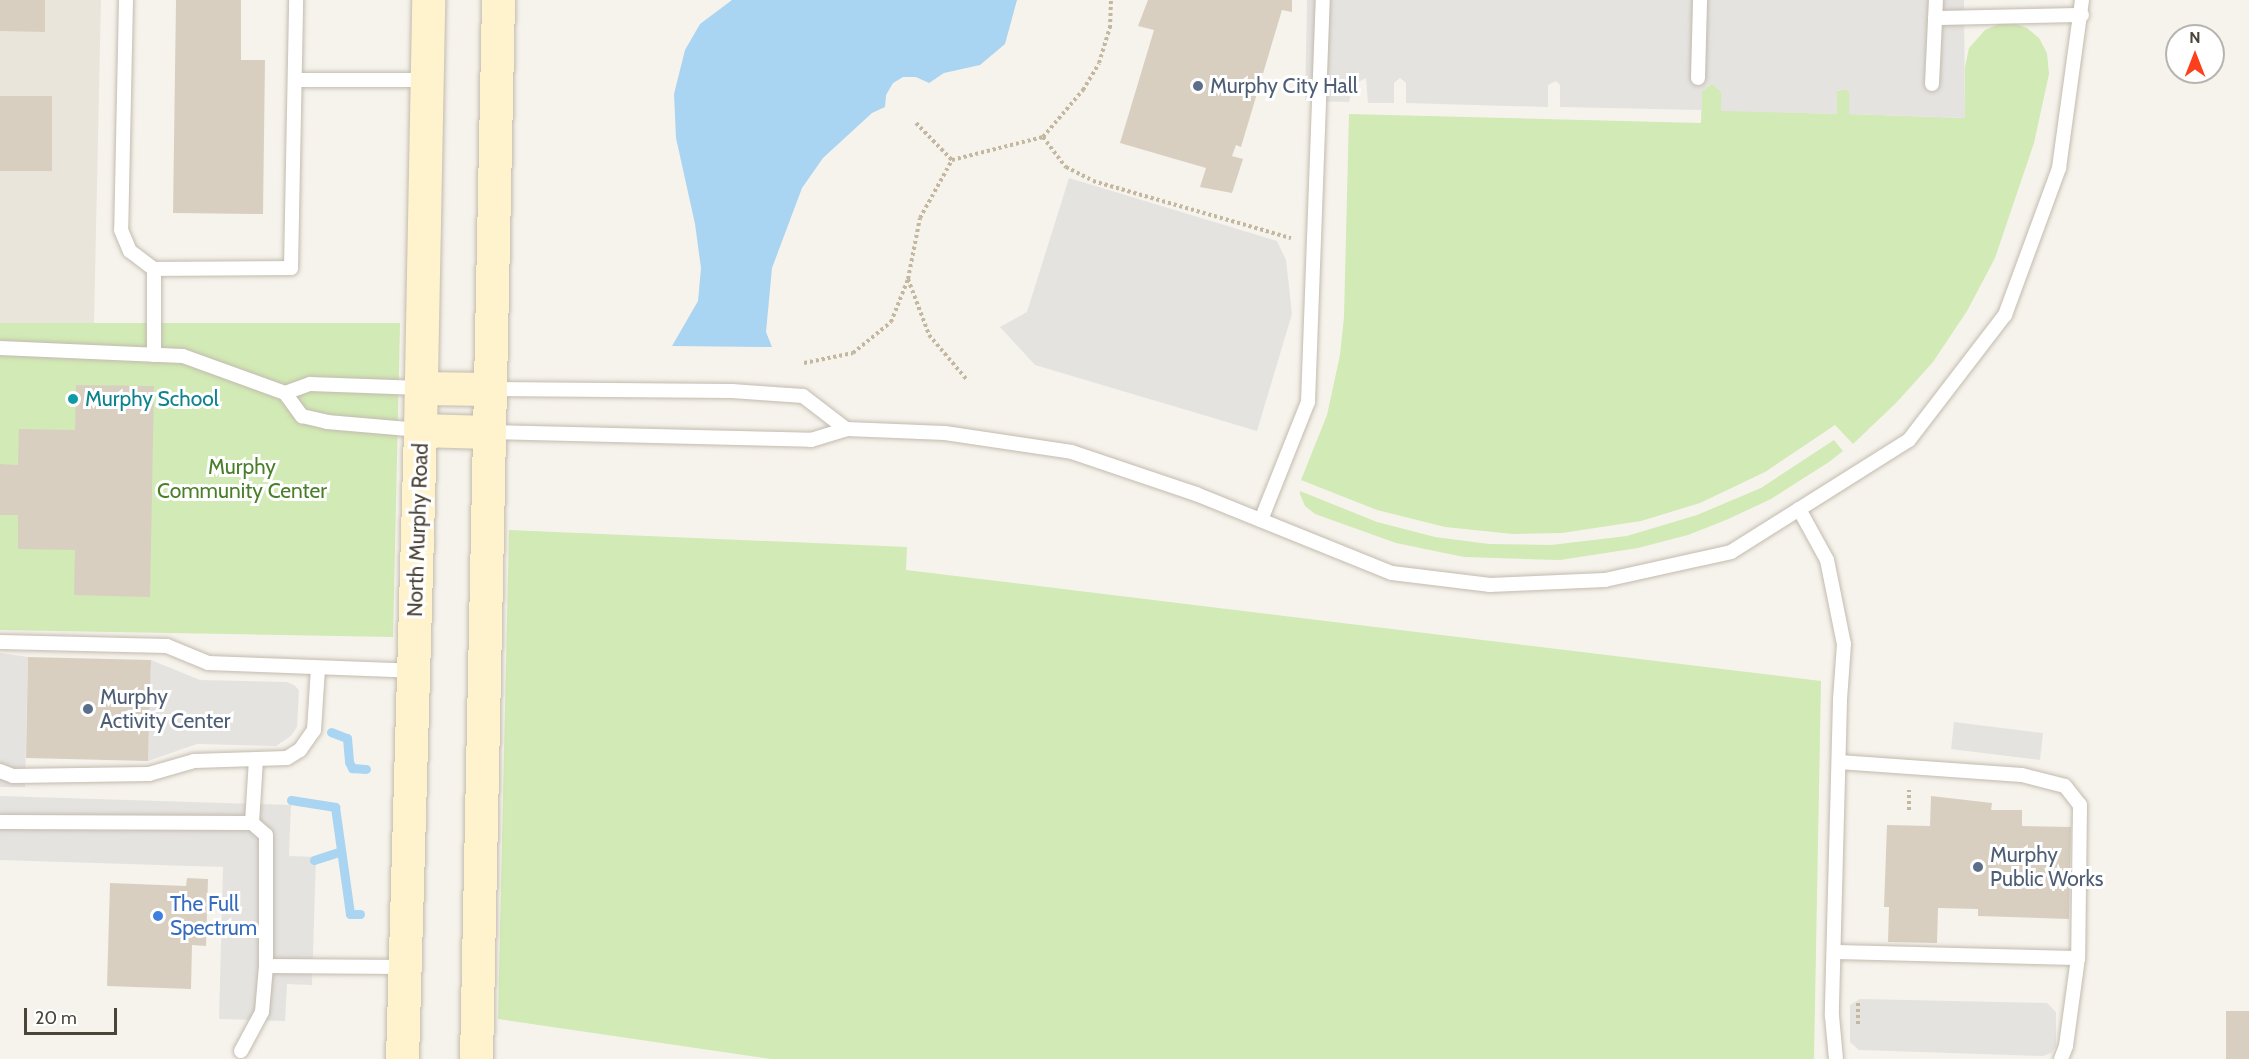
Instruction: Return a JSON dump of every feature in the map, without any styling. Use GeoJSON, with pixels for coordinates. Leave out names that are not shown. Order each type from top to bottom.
{"type":"FeatureCollection","features":[{"type":"Feature","properties":{"kind":"main road","name":"North Murphy Road"},"geometry":{"type":"LineString","coordinates":[[402,1059],[420,430],[428,0]]}},
{"type":"Feature","properties":{"kind":"main road"},"geometry":{"type":"LineString","coordinates":[[477,1059],[498,0]]}},
{"type":"Feature","properties":{"kind":"main road"},"geometry":{"type":"LineString","coordinates":[[421,388],[489,389]]}},
{"type":"Feature","properties":{"kind":"main road"},"geometry":{"type":"LineString","coordinates":[[420,430],[488,432]]}},
{"type":"Feature","properties":{"kind":"lane"},"geometry":{"type":"LineString","coordinates":[[126,0],[121,230],[130,251],[154,269],[291,268],[296,0]]}},
{"type":"Feature","properties":{"kind":"lane"},"geometry":{"type":"LineString","coordinates":[[1261,520],[1308,402],[1323,0]]}},
{"type":"Feature","properties":{"kind":"lane"},"geometry":{"type":"LineString","coordinates":[[1698,78],[1700,0]]}},
{"type":"Feature","properties":{"kind":"lane"},"geometry":{"type":"LineString","coordinates":[[1932,84],[1936,0]]}},
{"type":"Feature","properties":{"kind":"lane"},"geometry":{"type":"LineString","coordinates":[[488,432],[811,440],[846,429],[945,433],[1072,452],[1196,494],[1392,573],[1490,585],[1605,580],[1731,552],[1909,440],[2005,315],[2059,168],[2082,15],[2082,0]]}},
{"type":"Feature","properties":{"kind":"lane"},"geometry":{"type":"LineString","coordinates":[[1935,18],[2082,15]]}},
{"type":"Feature","properties":{"kind":"lane"},"geometry":{"type":"LineString","coordinates":[[296,80],[427,80]]}},
{"type":"Feature","properties":{"kind":"lane"},"geometry":{"type":"LineString","coordinates":[[154,269],[154,354]]}},
{"type":"Feature","properties":{"kind":"lane"},"geometry":{"type":"LineString","coordinates":[[0,348],[183,356],[285,393],[302,416],[327,422],[420,430]]}},
{"type":"Feature","properties":{"kind":"lane"},"geometry":{"type":"LineString","coordinates":[[285,393],[310,384],[421,388]]}},
{"type":"Feature","properties":{"kind":"lane"},"geometry":{"type":"LineString","coordinates":[[489,389],[732,391],[803,396],[846,429]]}},
{"type":"Feature","properties":{"kind":"lane"},"geometry":{"type":"LineString","coordinates":[[1799,509],[1827,560],[1844,644],[1832,1016],[1836,1059]]}},
{"type":"Feature","properties":{"kind":"lane"},"geometry":{"type":"LineString","coordinates":[[0,642],[167,646],[208,663],[414,671]]}},
{"type":"Feature","properties":{"kind":"lane"},"geometry":{"type":"LineString","coordinates":[[0,771],[13,776],[149,774],[194,761],[288,758],[300,750],[314,730],[318,668]]}},
{"type":"Feature","properties":{"kind":"lane"},"geometry":{"type":"LineString","coordinates":[[252,823],[256,760]]}},
{"type":"Feature","properties":{"kind":"lane"},"geometry":{"type":"LineString","coordinates":[[1839,762],[2022,775],[2065,786],[2080,805],[2078,958],[2066,1046],[2061,1059]]}},
{"type":"Feature","properties":{"kind":"lane"},"geometry":{"type":"LineString","coordinates":[[0,822],[252,823],[266,835],[266,966],[262,1012],[241,1052]]}},
{"type":"Feature","properties":{"kind":"lane"},"geometry":{"type":"LineString","coordinates":[[1834,952],[2078,958]]}},
{"type":"Feature","properties":{"kind":"lane"},"geometry":{"type":"LineString","coordinates":[[266,966],[405,967]]}},
{"type":"Feature","properties":{"kind":"path"},"geometry":{"type":"LineString","coordinates":[[804,363],[853,354],[891,322],[908,279],[920,218],[952,160],[1043,137],[1083,90],[1099,63],[1110,27],[1111,0]]}},
{"type":"Feature","properties":{"kind":"path"},"geometry":{"type":"LineString","coordinates":[[916,123],[952,160]]}},
{"type":"Feature","properties":{"kind":"path"},"geometry":{"type":"LineString","coordinates":[[1043,137],[1066,167],[1093,181],[1291,240],[1291,229]]}},
{"type":"Feature","properties":{"kind":"path"},"geometry":{"type":"LineString","coordinates":[[908,279],[929,335],[967,380]]}},
{"type":"Feature","properties":{"kind":"path"},"geometry":{"type":"LineString","coordinates":[[1909,810],[1910,786]]}},
{"type":"Feature","properties":{"kind":"shaded area"},"geometry":{"type":"Polygon","coordinates":[[[0,0],[101,0],[94,323],[0,323],[0,0]]]}},
{"type":"Feature","properties":{"kind":"shaded area"},"geometry":{"type":"Polygon","coordinates":[[[1307,0],[1964,0],[1965,118],[1849,114],[1849,91],[1845,89],[1837,91],[1837,114],[1721,111],[1721,91],[1712,84],[1702,91],[1702,110],[1560,107],[1560,85],[1556,81],[1548,85],[1548,107],[1406,103],[1406,83],[1400,78],[1394,83],[1394,103],[1368,103],[1366,78],[1353,85],[1349,102],[1305,101],[1307,0]]]}},
{"type":"Feature","properties":{"kind":"shaded area"},"geometry":{"type":"Polygon","coordinates":[[[1069,178],[1277,241],[1286,260],[1292,314],[1257,431],[1035,365],[1000,327],[1027,312],[1069,178]]]}},
{"type":"Feature","properties":{"kind":"shaded area"},"geometry":{"type":"Polygon","coordinates":[[[0,653],[28,657],[25,787],[0,787],[0,653]]]}},
{"type":"Feature","properties":{"kind":"shaded area"},"geometry":{"type":"Polygon","coordinates":[[[151,660],[200,680],[287,682],[294,685],[299,690],[297,727],[291,736],[276,746],[197,744],[148,761],[151,660]]]}},
{"type":"Feature","properties":{"kind":"shaded area"},"geometry":{"type":"Polygon","coordinates":[[[1954,722],[2043,733],[2040,760],[1951,749],[1954,722]]]}},
{"type":"Feature","properties":{"kind":"shaded area"},"geometry":{"type":"Polygon","coordinates":[[[0,796],[291,805],[289,856],[316,857],[312,985],[287,984],[285,1021],[219,1019],[223,867],[0,860],[0,796]]]}},
{"type":"Feature","properties":{"kind":"shaded area"},"geometry":{"type":"Polygon","coordinates":[[[1860,999],[2047,1003],[2056,1012],[2056,1046],[2051,1053],[2043,1056],[1859,1050],[1850,1042],[1850,1005],[1860,999]]]}},
{"type":"Feature","properties":{"kind":"green space"},"geometry":{"type":"Polygon","coordinates":[[[2014,23],[2027,28],[2039,38],[2047,53],[2049,74],[2034,143],[1995,258],[1967,311],[1933,362],[1896,403],[1853,444],[1835,425],[1765,472],[1700,503],[1641,521],[1562,533],[1513,534],[1445,527],[1377,510],[1301,480],[1327,415],[1340,355],[1344,317],[1349,114],[1701,123],[1702,91],[1712,84],[1721,91],[1721,110],[1836,114],[1837,91],[1845,89],[1849,91],[1849,114],[1965,118],[1965,67],[1969,48],[1985,30],[1999,24],[2014,23]]]}},
{"type":"Feature","properties":{"kind":"green space","name":"Murphy Community Center"},"geometry":{"type":"Polygon","coordinates":[[[0,323],[400,323],[393,637],[0,630],[0,323]]]}},
{"type":"Feature","properties":{"kind":"green space"},"geometry":{"type":"Polygon","coordinates":[[[1834,440],[1843,451],[1829,462],[1771,499],[1726,520],[1688,535],[1638,548],[1560,560],[1464,557],[1396,543],[1315,514],[1305,506],[1300,494],[1300,491],[1377,522],[1435,537],[1489,544],[1551,545],[1627,536],[1697,515],[1761,488],[1834,440]]]}},
{"type":"Feature","properties":{"kind":"green space"},"geometry":{"type":"Polygon","coordinates":[[[509,530],[907,547],[906,570],[1821,681],[1814,1059],[771,1059],[498,1019],[509,530]]]}},
{"type":"Feature","properties":{"kind":"water"},"geometry":{"type":"Polygon","coordinates":[[[732,0],[1017,0],[1005,44],[980,65],[944,73],[929,83],[916,77],[903,77],[893,83],[886,95],[885,107],[872,113],[823,158],[802,188],[772,268],[766,332],[772,347],[672,346],[698,301],[701,268],[695,224],[676,138],[674,94],[685,50],[700,24],[732,0]]]}},
{"type":"Feature","properties":{"kind":"building"},"geometry":{"type":"Polygon","coordinates":[[[0,0],[45,0],[45,32],[0,31],[0,0]]]}},
{"type":"Feature","properties":{"kind":"building"},"geometry":{"type":"Polygon","coordinates":[[[176,0],[241,0],[241,60],[265,60],[263,214],[173,213],[176,0]]]}},
{"type":"Feature","properties":{"kind":"building","name":"Murphy City Hall"},"geometry":{"type":"Polygon","coordinates":[[[1148,0],[1292,0],[1292,12],[1282,10],[1241,147],[1236,145],[1232,156],[1243,159],[1232,193],[1200,187],[1206,168],[1120,143],[1154,30],[1138,26],[1148,0]]]}},
{"type":"Feature","properties":{"kind":"building"},"geometry":{"type":"Polygon","coordinates":[[[0,96],[52,96],[52,171],[0,171],[0,96]]]}},
{"type":"Feature","properties":{"kind":"building","name":"Murphy Community Center"},"geometry":{"type":"Polygon","coordinates":[[[76,385],[154,386],[150,597],[74,595],[75,550],[18,549],[18,515],[0,515],[0,464],[18,465],[19,429],[75,430],[76,385]]]}},
{"type":"Feature","properties":{"kind":"building","name":"Murphy Activity Center"},"geometry":{"type":"Polygon","coordinates":[[[28,657],[151,660],[148,761],[26,758],[28,657]]]}},
{"type":"Feature","properties":{"kind":"building","name":"Murphy Public Works"},"geometry":{"type":"Polygon","coordinates":[[[1931,796],[1992,803],[1991,810],[2022,810],[2022,826],[2071,827],[2069,919],[1978,916],[1978,909],[1938,908],[1937,943],[1888,942],[1889,907],[1884,907],[1887,825],[1930,826],[1931,796]]]}},
{"type":"Feature","properties":{"kind":"building","name":"The Full Spectrum"},"geometry":{"type":"Polygon","coordinates":[[[187,878],[208,879],[206,946],[192,945],[191,989],[107,986],[110,883],[186,886],[187,878]]]}},
{"type":"Feature","properties":{"kind":"building"},"geometry":{"type":"Polygon","coordinates":[[[2226,1011],[2249,1011],[2249,1059],[2226,1059],[2226,1011]]]}},
{"type":"Feature","properties":{"kind":"waterway"},"geometry":{"type":"LineString","coordinates":[[331,732],[347,738],[349,762],[352,768],[366,769]]}},
{"type":"Feature","properties":{"kind":"waterway"},"geometry":{"type":"LineString","coordinates":[[291,800],[335,807],[350,914],[360,914]]}},
{"type":"Feature","properties":{"kind":"waterway"},"geometry":{"type":"LineString","coordinates":[[314,860],[341,851]]}},
{"type":"Feature","properties":{"kind":"place","name":"Murphy City Hall"},"geometry":{"type":"Point","coordinates":[1198,86]}},
{"type":"Feature","properties":{"kind":"place","name":"Murphy School"},"geometry":{"type":"Point","coordinates":[73,399]}},
{"type":"Feature","properties":{"kind":"place","name":"Murphy Activity Center"},"geometry":{"type":"Point","coordinates":[88,709]}},
{"type":"Feature","properties":{"kind":"place","name":"Murphy Public Works"},"geometry":{"type":"Point","coordinates":[1978,867]}},
{"type":"Feature","properties":{"kind":"place","name":"The Full Spectrum"},"geometry":{"type":"Point","coordinates":[158,916]}}]}
